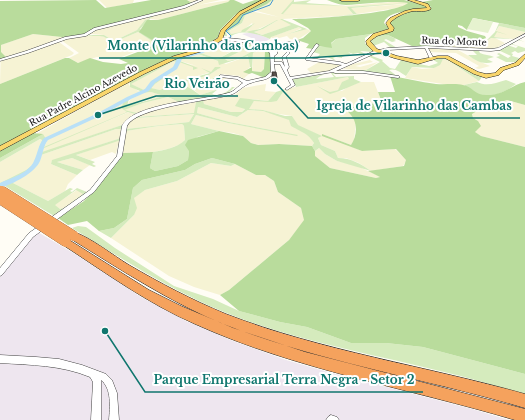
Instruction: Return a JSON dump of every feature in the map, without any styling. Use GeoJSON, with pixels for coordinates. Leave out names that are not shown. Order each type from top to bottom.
{"type":"FeatureCollection","features":[{"type":"Feature","properties":{"kind":"highway"},"geometry":{"type":"LineString","coordinates":[[0,190],[155,299],[185,314],[234,335],[310,359],[452,395],[525,416]]}},
{"type":"Feature","properties":{"kind":"highway"},"geometry":{"type":"LineString","coordinates":[[0,199],[164,290],[191,304],[240,324],[312,347],[458,382],[525,401]]}},
{"type":"Feature","properties":{"kind":"main road"},"geometry":{"type":"LineString","coordinates":[[220,39],[223,31],[240,13],[265,0]]}},
{"type":"Feature","properties":{"kind":"main road"},"geometry":{"type":"LineString","coordinates":[[342,0],[358,0]]}},
{"type":"Feature","properties":{"kind":"main road"},"geometry":{"type":"LineString","coordinates":[[410,0],[427,4],[429,8],[426,10],[410,11],[389,19],[388,23],[392,28],[391,30],[375,35],[368,41],[370,46],[396,58],[416,62],[432,58],[447,58],[476,73],[490,76],[496,75],[502,69],[515,65],[525,56]]}},
{"type":"Feature","properties":{"kind":"main road","name":"Rua Padre Alcino Azevedo"},"geometry":{"type":"LineString","coordinates":[[0,149],[142,73],[176,57],[200,50],[220,39]]}},
{"type":"Feature","properties":{"kind":"street"},"geometry":{"type":"LineString","coordinates":[[0,60],[66,38],[86,35],[97,28],[184,7],[202,0]]}},
{"type":"Feature","properties":{"kind":"street","name":"Rua do Monte"},"geometry":{"type":"LineString","coordinates":[[327,73],[378,51],[404,47],[491,50],[499,49],[525,35]]}},
{"type":"Feature","properties":{"kind":"street"},"geometry":{"type":"LineString","coordinates":[[0,273],[30,235],[92,191],[119,156],[122,150],[125,124],[129,119],[147,110],[231,94],[247,83],[264,80],[273,72],[272,53],[269,50],[262,46],[220,39]]}},
{"type":"Feature","properties":{"kind":"street"},"geometry":{"type":"LineString","coordinates":[[272,56],[275,54],[276,47],[279,44],[294,44],[298,42]]}},
{"type":"Feature","properties":{"kind":"street"},"geometry":{"type":"LineString","coordinates":[[317,45],[307,59],[346,65]]}},
{"type":"Feature","properties":{"kind":"street"},"geometry":{"type":"LineString","coordinates":[[426,47],[432,58]]}},
{"type":"Feature","properties":{"kind":"street"},"geometry":{"type":"LineString","coordinates":[[284,69],[287,67],[284,57],[288,53]]}},
{"type":"Feature","properties":{"kind":"street"},"geometry":{"type":"LineString","coordinates":[[272,62],[281,63],[290,78],[293,85],[287,89]]}},
{"type":"Feature","properties":{"kind":"street"},"geometry":{"type":"LineString","coordinates":[[290,78],[327,73],[363,72],[398,77]]}},
{"type":"Feature","properties":{"kind":"street"},"geometry":{"type":"LineString","coordinates":[[222,76],[238,78],[247,83]]}},
{"type":"Feature","properties":{"kind":"street"},"geometry":{"type":"LineString","coordinates":[[0,359],[46,361],[80,367],[105,379],[111,388],[113,397],[114,420]]}},
{"type":"Feature","properties":{"kind":"street"},"geometry":{"type":"LineString","coordinates":[[93,374],[97,382],[96,420]]}},
{"type":"Feature","properties":{"kind":"shaded area"},"geometry":{"type":"Polygon","coordinates":[[[99,0],[134,0],[133,3],[107,8],[99,0]]]}},
{"type":"Feature","properties":{"kind":"shaded area"},"geometry":{"type":"Polygon","coordinates":[[[187,0],[220,0],[198,5],[230,0],[228,2],[158,20],[151,19],[151,17],[137,30],[114,41],[104,35],[91,34],[88,36],[102,36],[107,38],[112,43],[138,32],[156,43],[117,59],[97,57],[78,63],[69,58],[79,53],[61,40],[59,42],[74,53],[72,55],[0,84],[1,45],[33,34],[62,37],[182,7],[191,2],[187,0]]]}},
{"type":"Feature","properties":{"kind":"shaded area"},"geometry":{"type":"Polygon","coordinates":[[[272,0],[293,0],[282,15],[291,4],[345,6],[403,1],[408,3],[347,7],[353,14],[341,16],[282,19],[292,25],[262,35],[254,32],[263,29],[278,20],[254,31],[245,32],[245,30],[253,25],[252,23],[241,32],[231,34],[228,32],[242,23],[246,13],[251,11],[279,17],[253,10],[272,0]]]}},
{"type":"Feature","properties":{"kind":"shaded area"},"geometry":{"type":"Polygon","coordinates":[[[407,4],[404,7],[357,14],[350,8],[407,4]]]}},
{"type":"Feature","properties":{"kind":"shaded area"},"geometry":{"type":"Polygon","coordinates":[[[499,26],[525,33],[513,39],[493,37],[499,26]]]}},
{"type":"Feature","properties":{"kind":"shaded area"},"geometry":{"type":"Polygon","coordinates":[[[299,27],[302,28],[289,34],[304,29],[311,31],[297,40],[290,39],[287,36],[275,39],[270,37],[299,27]]]}},
{"type":"Feature","properties":{"kind":"shaded area"},"geometry":{"type":"Polygon","coordinates":[[[252,32],[270,39],[266,41],[267,45],[254,43],[254,39],[242,34],[252,32]]]}},
{"type":"Feature","properties":{"kind":"shaded area"},"geometry":{"type":"Polygon","coordinates":[[[491,38],[495,38],[505,43],[493,50],[440,46],[455,43],[487,41],[491,38]]]}},
{"type":"Feature","properties":{"kind":"shaded area"},"geometry":{"type":"Polygon","coordinates":[[[221,42],[244,44],[218,59],[201,53],[221,42]]]}},
{"type":"Feature","properties":{"kind":"shaded area"},"geometry":{"type":"Polygon","coordinates":[[[253,45],[260,47],[238,59],[228,61],[225,59],[253,45]]]}},
{"type":"Feature","properties":{"kind":"shaded area"},"geometry":{"type":"Polygon","coordinates":[[[263,48],[265,51],[264,69],[261,72],[252,71],[253,53],[263,48]]]}},
{"type":"Feature","properties":{"kind":"shaded area"},"geometry":{"type":"Polygon","coordinates":[[[428,48],[458,50],[490,66],[479,69],[475,68],[479,66],[456,53],[428,52],[428,48]]]}},
{"type":"Feature","properties":{"kind":"shaded area"},"geometry":{"type":"Polygon","coordinates":[[[198,54],[226,64],[248,56],[250,67],[244,72],[249,74],[243,79],[239,76],[221,74],[191,89],[182,83],[209,75],[221,68],[220,67],[211,72],[177,82],[160,90],[150,88],[164,77],[152,83],[144,90],[130,84],[174,61],[177,62],[174,67],[179,62],[197,66],[180,61],[180,59],[198,54]]]}},
{"type":"Feature","properties":{"kind":"shaded area"},"geometry":{"type":"Polygon","coordinates":[[[443,59],[448,60],[479,81],[464,85],[449,85],[405,78],[412,67],[422,69],[434,68],[443,59]]]}},
{"type":"Feature","properties":{"kind":"shaded area"},"geometry":{"type":"Polygon","coordinates":[[[370,60],[373,62],[355,66],[360,67],[378,62],[366,70],[342,69],[346,68],[345,66],[370,60]]]}},
{"type":"Feature","properties":{"kind":"shaded area"},"geometry":{"type":"Polygon","coordinates":[[[319,62],[343,65],[329,72],[312,74],[307,69],[319,62]]]}},
{"type":"Feature","properties":{"kind":"shaded area"},"geometry":{"type":"Polygon","coordinates":[[[223,75],[228,76],[216,90],[200,95],[193,89],[223,75]]]}},
{"type":"Feature","properties":{"kind":"shaded area"},"geometry":{"type":"Polygon","coordinates":[[[348,77],[350,79],[338,90],[331,92],[342,91],[349,86],[361,82],[374,82],[381,100],[376,103],[348,108],[348,112],[356,121],[354,141],[351,145],[322,134],[362,151],[395,149],[407,160],[403,166],[371,171],[359,163],[346,158],[338,158],[335,151],[321,145],[318,138],[321,136],[297,125],[292,116],[263,110],[248,109],[254,101],[277,101],[285,89],[348,77]]]}},
{"type":"Feature","properties":{"kind":"shaded area"},"geometry":{"type":"Polygon","coordinates":[[[130,81],[129,85],[140,92],[139,93],[46,139],[36,134],[130,81]]]}},
{"type":"Feature","properties":{"kind":"shaded area"},"geometry":{"type":"Polygon","coordinates":[[[266,84],[265,91],[276,92],[268,101],[252,99],[242,112],[231,112],[204,104],[203,100],[235,95],[243,88],[266,84]]]}},
{"type":"Feature","properties":{"kind":"shaded area"},"geometry":{"type":"Polygon","coordinates":[[[151,92],[165,96],[142,101],[126,107],[129,100],[143,93],[151,92]]]}},
{"type":"Feature","properties":{"kind":"shaded area"},"geometry":{"type":"Polygon","coordinates":[[[168,97],[181,103],[137,113],[126,111],[128,112],[64,139],[129,112],[135,114],[122,125],[42,153],[47,140],[123,103],[121,108],[129,108],[168,97]]]}},
{"type":"Feature","properties":{"kind":"shaded area"},"geometry":{"type":"Polygon","coordinates":[[[507,100],[525,105],[525,147],[481,136],[475,133],[478,121],[473,118],[472,113],[507,100]]]}},
{"type":"Feature","properties":{"kind":"shaded area"},"geometry":{"type":"Polygon","coordinates":[[[196,102],[195,113],[136,117],[151,111],[196,102]]]}},
{"type":"Feature","properties":{"kind":"shaded area"},"geometry":{"type":"Polygon","coordinates":[[[198,107],[237,117],[248,110],[263,111],[285,117],[295,128],[310,136],[314,143],[312,146],[279,144],[258,145],[251,143],[243,136],[191,124],[196,115],[228,123],[298,135],[229,122],[197,113],[198,107]]]}},
{"type":"Feature","properties":{"kind":"shaded area"},"geometry":{"type":"Polygon","coordinates":[[[194,114],[189,122],[126,129],[130,120],[136,118],[194,114]]]}},
{"type":"Feature","properties":{"kind":"shaded area"},"geometry":{"type":"Polygon","coordinates":[[[182,124],[184,126],[185,140],[181,144],[168,149],[153,152],[123,153],[126,131],[182,124]]]}},
{"type":"Feature","properties":{"kind":"shaded area"},"geometry":{"type":"Polygon","coordinates":[[[116,129],[121,129],[121,138],[52,161],[51,164],[77,175],[68,184],[65,191],[48,201],[13,183],[15,179],[37,164],[41,155],[116,129]]]}},
{"type":"Feature","properties":{"kind":"shaded area"},"geometry":{"type":"Polygon","coordinates":[[[40,139],[42,140],[34,164],[26,170],[0,183],[0,162],[40,139]]]}},
{"type":"Feature","properties":{"kind":"shaded area"},"geometry":{"type":"Polygon","coordinates":[[[117,140],[121,140],[121,144],[118,145],[116,154],[112,152],[90,160],[76,155],[117,140]]]}},
{"type":"Feature","properties":{"kind":"shaded area"},"geometry":{"type":"Polygon","coordinates":[[[319,148],[325,154],[337,161],[355,165],[381,177],[376,178],[330,168],[314,156],[315,151],[319,148]]]}},
{"type":"Feature","properties":{"kind":"shaded area"},"geometry":{"type":"Polygon","coordinates":[[[72,158],[90,165],[83,170],[57,162],[72,158]]]}},
{"type":"Feature","properties":{"kind":"shaded area"},"geometry":{"type":"Polygon","coordinates":[[[211,163],[231,166],[235,164],[256,175],[265,175],[274,181],[278,192],[301,208],[305,220],[289,240],[229,290],[220,295],[194,287],[169,276],[111,238],[134,215],[135,196],[145,190],[177,181],[211,163]]]}},
{"type":"Feature","properties":{"kind":"shaded area"},"geometry":{"type":"Polygon","coordinates":[[[77,190],[84,194],[64,208],[60,209],[54,205],[77,190]]]}},
{"type":"Feature","properties":{"kind":"shaded area"},"geometry":{"type":"Polygon","coordinates":[[[36,231],[75,254],[141,297],[186,321],[233,341],[286,360],[509,420],[0,420],[0,277],[36,231]]]}},
{"type":"Feature","properties":{"kind":"green space"},"geometry":{"type":"Polygon","coordinates":[[[96,0],[105,8],[151,0],[187,0],[192,3],[182,7],[109,25],[81,36],[62,37],[33,34],[1,45],[1,52],[7,58],[0,59],[0,1],[96,0]]]}},
{"type":"Feature","properties":{"kind":"green space"},"geometry":{"type":"Polygon","coordinates":[[[230,0],[243,4],[255,0],[263,0],[235,15],[220,30],[218,37],[209,44],[199,49],[174,57],[0,148],[0,84],[65,58],[69,58],[78,63],[90,58],[103,62],[121,64],[128,63],[119,59],[159,44],[139,32],[147,20],[158,20],[228,2],[230,0]]]}},
{"type":"Feature","properties":{"kind":"green space"},"geometry":{"type":"Polygon","coordinates":[[[267,0],[272,0],[242,16],[240,23],[229,29],[227,28],[240,15],[267,0]]]}},
{"type":"Feature","properties":{"kind":"green space"},"geometry":{"type":"Polygon","coordinates":[[[293,0],[294,2],[311,0],[306,3],[347,6],[292,4],[283,14],[321,15],[281,14],[293,0]]]}},
{"type":"Feature","properties":{"kind":"green space"},"geometry":{"type":"Polygon","coordinates":[[[327,0],[404,0],[427,6],[426,8],[396,13],[390,16],[384,23],[388,29],[371,34],[336,39],[331,43],[332,48],[318,46],[319,45],[316,44],[313,49],[306,48],[309,44],[297,40],[303,38],[311,31],[292,19],[371,13],[400,7],[408,3],[386,2],[346,5],[327,0]]]}},
{"type":"Feature","properties":{"kind":"green space"},"geometry":{"type":"Polygon","coordinates":[[[433,0],[525,0],[525,28],[473,18],[467,30],[462,26],[458,25],[458,27],[467,31],[485,36],[486,38],[452,41],[441,43],[435,47],[414,47],[388,35],[376,35],[391,31],[389,22],[395,18],[411,11],[429,10],[431,7],[422,2],[433,0]]]}},
{"type":"Feature","properties":{"kind":"green space"},"geometry":{"type":"Polygon","coordinates":[[[408,3],[351,8],[357,14],[340,16],[353,14],[347,7],[408,3]]]}},
{"type":"Feature","properties":{"kind":"green space"},"geometry":{"type":"Polygon","coordinates":[[[156,13],[140,29],[159,43],[146,50],[138,51],[155,43],[138,32],[112,43],[103,36],[86,35],[104,35],[114,41],[137,30],[145,20],[149,19],[150,16],[156,13]]]}},
{"type":"Feature","properties":{"kind":"green space"},"geometry":{"type":"Polygon","coordinates":[[[246,13],[242,23],[229,31],[231,34],[241,32],[255,23],[245,32],[260,29],[277,20],[263,29],[254,32],[262,35],[291,25],[280,19],[307,29],[288,34],[302,29],[299,27],[271,37],[270,39],[249,33],[238,33],[228,38],[231,36],[226,32],[227,36],[224,36],[224,31],[240,23],[242,16],[246,13]]]}},
{"type":"Feature","properties":{"kind":"green space"},"geometry":{"type":"Polygon","coordinates":[[[473,18],[493,22],[488,33],[467,29],[473,18]]]}},
{"type":"Feature","properties":{"kind":"green space"},"geometry":{"type":"Polygon","coordinates":[[[499,23],[525,28],[525,32],[499,26],[496,31],[508,35],[497,32],[494,37],[512,39],[491,38],[487,40],[495,32],[499,23]]]}},
{"type":"Feature","properties":{"kind":"green space"},"geometry":{"type":"Polygon","coordinates":[[[371,34],[365,38],[365,43],[373,52],[360,51],[367,55],[365,56],[358,53],[353,54],[348,52],[351,54],[342,58],[333,58],[336,61],[325,56],[318,57],[318,61],[315,60],[320,54],[313,52],[318,46],[328,46],[336,39],[371,34]]]}},
{"type":"Feature","properties":{"kind":"green space"},"geometry":{"type":"Polygon","coordinates":[[[376,35],[388,35],[396,39],[394,40],[396,41],[392,42],[386,39],[384,40],[397,48],[391,48],[384,42],[373,46],[369,41],[376,35]]]}},
{"type":"Feature","properties":{"kind":"green space"},"geometry":{"type":"Polygon","coordinates":[[[517,39],[525,42],[518,40],[512,44],[525,48],[525,51],[518,53],[515,51],[511,53],[513,54],[512,56],[519,58],[517,62],[506,62],[496,57],[500,56],[497,54],[499,53],[508,58],[511,56],[498,50],[507,45],[516,48],[518,46],[509,44],[517,39]]]}},
{"type":"Feature","properties":{"kind":"green space"},"geometry":{"type":"Polygon","coordinates":[[[222,40],[226,41],[201,53],[218,59],[244,45],[228,41],[253,45],[225,59],[228,61],[238,59],[260,47],[263,48],[253,53],[252,67],[250,67],[248,56],[219,65],[218,61],[198,54],[180,61],[198,68],[193,70],[193,67],[179,62],[175,69],[163,75],[173,68],[176,62],[174,61],[131,84],[144,90],[163,76],[165,77],[151,88],[160,90],[177,82],[210,73],[201,68],[211,72],[215,67],[220,67],[221,68],[209,75],[182,83],[191,89],[220,75],[223,75],[193,90],[200,95],[216,90],[222,83],[224,84],[212,94],[218,95],[228,91],[232,87],[235,87],[227,94],[181,103],[168,97],[143,103],[124,110],[137,113],[135,114],[128,112],[44,148],[42,152],[122,125],[121,129],[116,129],[41,155],[37,164],[15,179],[13,183],[48,201],[70,188],[73,189],[70,191],[72,192],[77,188],[87,192],[54,216],[0,183],[26,170],[34,164],[42,140],[40,139],[0,162],[0,158],[43,134],[46,139],[139,93],[140,91],[130,87],[130,81],[176,58],[222,40]],[[151,92],[143,93],[129,99],[127,106],[164,96],[151,92]],[[123,103],[47,140],[44,147],[127,112],[121,108],[123,103]],[[76,190],[55,205],[60,209],[64,208],[83,194],[76,190]]]}},
{"type":"Feature","properties":{"kind":"green space"},"geometry":{"type":"Polygon","coordinates":[[[487,40],[476,43],[444,44],[487,40]]]}},
{"type":"Feature","properties":{"kind":"green space"},"geometry":{"type":"Polygon","coordinates":[[[263,48],[270,53],[270,73],[265,78],[252,73],[249,74],[243,72],[252,67],[252,71],[261,72],[264,69],[265,51],[263,48]]]}},
{"type":"Feature","properties":{"kind":"green space"},"geometry":{"type":"Polygon","coordinates":[[[473,51],[479,51],[482,54],[494,57],[487,59],[493,62],[483,63],[474,59],[468,55],[477,55],[473,51]]]}},
{"type":"Feature","properties":{"kind":"green space"},"geometry":{"type":"Polygon","coordinates":[[[374,54],[372,56],[383,60],[382,61],[390,68],[395,69],[401,60],[429,66],[438,63],[432,59],[438,57],[448,58],[483,76],[479,81],[448,60],[443,59],[440,65],[434,68],[412,67],[406,76],[393,70],[389,70],[397,76],[344,70],[366,70],[380,62],[368,56],[374,54]]]}},
{"type":"Feature","properties":{"kind":"green space"},"geometry":{"type":"Polygon","coordinates":[[[359,72],[360,73],[333,74],[336,77],[354,76],[354,79],[361,82],[330,94],[317,86],[330,92],[338,90],[342,82],[349,79],[348,77],[296,87],[292,80],[326,74],[316,79],[334,77],[331,73],[359,72]]]}},
{"type":"Feature","properties":{"kind":"green space"},"geometry":{"type":"Polygon","coordinates":[[[390,76],[436,84],[463,85],[469,87],[477,93],[484,95],[493,95],[503,92],[525,82],[525,105],[507,100],[480,109],[472,114],[473,118],[478,121],[481,126],[475,132],[481,136],[525,147],[525,374],[423,347],[386,343],[351,343],[307,327],[280,322],[239,311],[220,295],[229,290],[289,240],[304,220],[301,208],[278,192],[274,181],[265,175],[256,175],[235,164],[212,158],[195,164],[185,170],[142,180],[133,188],[127,219],[114,228],[99,231],[87,221],[68,225],[58,218],[84,201],[123,153],[153,152],[150,168],[155,171],[178,166],[188,160],[189,151],[185,145],[188,140],[219,131],[243,136],[251,143],[258,145],[279,144],[312,146],[315,151],[315,156],[330,168],[376,178],[380,177],[368,171],[404,166],[406,160],[396,149],[362,151],[322,136],[322,134],[351,145],[355,137],[356,128],[354,119],[348,112],[348,108],[376,103],[381,100],[378,92],[395,92],[390,76]]]}},
{"type":"Feature","properties":{"kind":"green space"},"geometry":{"type":"Polygon","coordinates":[[[506,80],[516,84],[502,93],[491,96],[474,93],[464,85],[477,82],[491,84],[506,80]]]}},
{"type":"Feature","properties":{"kind":"green space"},"geometry":{"type":"Polygon","coordinates":[[[285,89],[277,101],[271,102],[254,101],[249,109],[263,110],[285,116],[292,116],[298,125],[322,136],[318,138],[321,145],[335,151],[338,158],[356,162],[371,171],[337,161],[325,154],[319,148],[315,151],[312,146],[314,143],[312,140],[304,133],[291,126],[289,120],[263,111],[248,110],[237,117],[198,107],[197,113],[229,122],[298,135],[228,123],[196,115],[191,124],[219,131],[197,137],[189,151],[188,160],[178,166],[155,171],[150,168],[153,152],[170,148],[182,143],[185,140],[184,126],[182,124],[158,126],[126,131],[126,129],[189,122],[194,114],[136,118],[130,120],[137,117],[194,113],[196,102],[203,100],[204,104],[231,112],[242,112],[245,109],[235,106],[240,98],[268,101],[276,92],[285,89]]]}},
{"type":"Feature","properties":{"kind":"green space"},"geometry":{"type":"Polygon","coordinates":[[[32,133],[43,134],[0,158],[0,151],[32,133]]]}},
{"type":"Feature","properties":{"kind":"green space"},"geometry":{"type":"Polygon","coordinates":[[[121,138],[121,140],[76,155],[95,162],[92,164],[96,166],[94,167],[72,158],[57,162],[83,170],[77,175],[51,164],[52,160],[121,138]]]}},
{"type":"Feature","properties":{"kind":"green space"},"geometry":{"type":"Polygon","coordinates":[[[212,158],[235,164],[231,166],[211,163],[177,181],[145,190],[134,198],[137,208],[134,215],[111,238],[99,231],[114,228],[127,219],[133,188],[142,180],[185,170],[195,164],[212,158]]]}},
{"type":"Feature","properties":{"kind":"green space"},"geometry":{"type":"Polygon","coordinates":[[[78,226],[86,227],[115,248],[174,286],[213,299],[239,311],[280,322],[307,327],[351,343],[386,343],[423,347],[525,374],[525,394],[454,374],[317,342],[242,319],[176,290],[72,228],[78,226]]]}},
{"type":"Feature","properties":{"kind":"building"},"geometry":{"type":"Polygon","coordinates":[[[272,72],[276,72],[277,78],[274,78],[272,72]]]}},
{"type":"Feature","properties":{"kind":"waterway"},"geometry":{"type":"LineString","coordinates":[[230,38],[231,36],[226,31],[238,23],[243,15],[270,5],[273,0]]}},
{"type":"Feature","properties":{"kind":"waterway"},"geometry":{"type":"LineString","coordinates":[[0,186],[23,174],[35,165],[42,144],[46,139],[147,90],[153,82],[175,68],[180,58],[202,52],[224,41]]}},
{"type":"Feature","properties":{"kind":"place","name":"Monte (Vilarinho das Cambas)"},"geometry":{"type":"Point","coordinates":[386,53]}},
{"type":"Feature","properties":{"kind":"place","name":"Igreja de Vilarinho das Cambas"},"geometry":{"type":"Point","coordinates":[274,81]}},
{"type":"Feature","properties":{"kind":"place","name":"Rio Veirão"},"geometry":{"type":"Point","coordinates":[98,115]}},
{"type":"Feature","properties":{"kind":"place","name":"Parque Empresarial Terra Negra - Setor 2"},"geometry":{"type":"Point","coordinates":[105,331]}}]}
